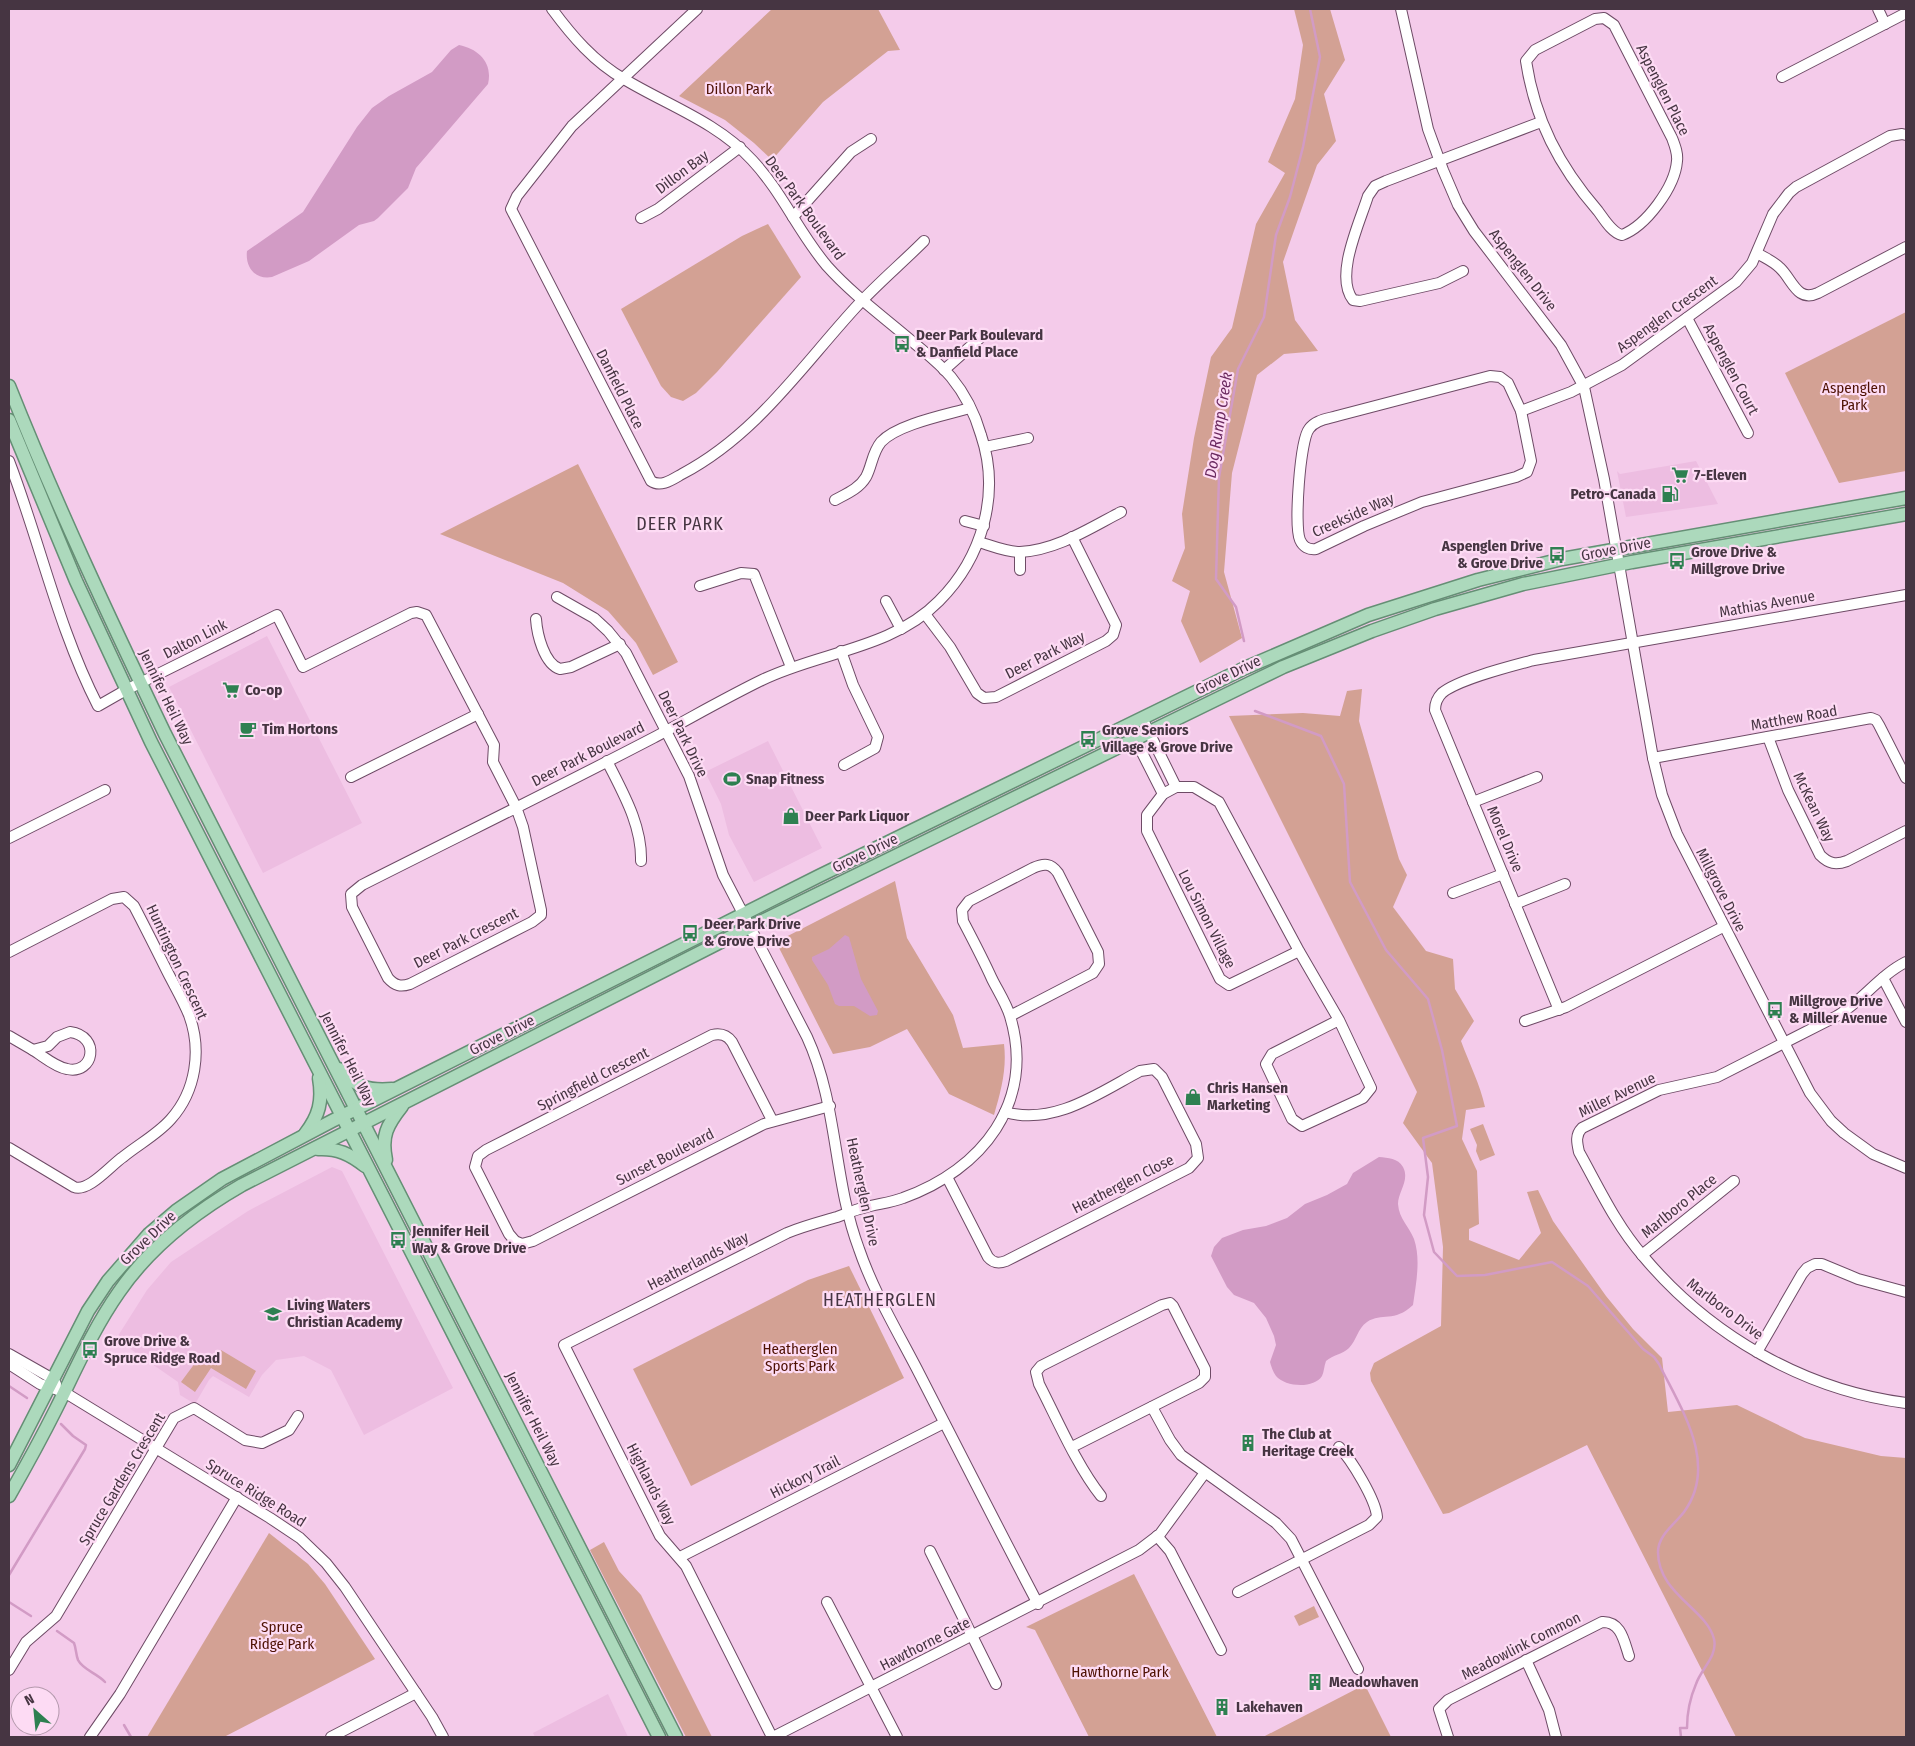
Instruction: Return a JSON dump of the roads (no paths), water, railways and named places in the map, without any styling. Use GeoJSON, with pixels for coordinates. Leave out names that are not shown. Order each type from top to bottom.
{"type":"FeatureCollection","features":[{"type":"Feature","properties":{"kind":"main road","name":"Jennifer Heil Way"},"geometry":{"type":"LineString","coordinates":[[9,386],[55,499],[141,683],[207,818],[676,1737]]}},
{"type":"Feature","properties":{"kind":"main road","name":"Jennifer Heil Way"},"geometry":{"type":"LineString","coordinates":[[9,420],[60,544],[126,690],[658,1737]]}},
{"type":"Feature","properties":{"kind":"main road","name":"Grove Drive"},"geometry":{"type":"LineString","coordinates":[[9,1466],[88,1311],[108,1281],[149,1234],[198,1195],[237,1171],[342,1116],[743,914],[1142,718],[1245,668],[1368,615],[1430,594],[1519,569],[1616,549],[1906,498]]}},
{"type":"Feature","properties":{"kind":"main road","name":"Grove Drive"},"geometry":{"type":"LineString","coordinates":[[9,1496],[26,1467],[103,1317],[120,1290],[161,1244],[192,1218],[229,1193],[312,1150],[750,927],[1283,667],[1372,631],[1481,596],[1556,577],[1906,514]]}},
{"type":"Feature","properties":{"kind":"main road"},"geometry":{"type":"LineString","coordinates":[[331,1060],[349,1079],[363,1088],[377,1090],[397,1089]]}},
{"type":"Feature","properties":{"kind":"main road"},"geometry":{"type":"LineString","coordinates":[[302,1137],[313,1124],[320,1110],[322,1093],[318,1068]]}},
{"type":"Feature","properties":{"kind":"main road"},"geometry":{"type":"LineString","coordinates":[[389,1173],[384,1148],[386,1130],[406,1102]]}},
{"type":"Feature","properties":{"kind":"main road"},"geometry":{"type":"LineString","coordinates":[[312,1150],[331,1148],[343,1151],[369,1168]]}},
{"type":"Feature","properties":{"kind":"street","name":"Deer Park Boulevard"},"geometry":{"type":"LineString","coordinates":[[351,894],[362,885],[763,680],[791,667],[879,639],[901,629],[925,614],[958,579],[979,542],[984,526],[989,496],[985,447],[970,408],[958,386],[944,370],[863,300],[822,260],[761,170],[740,147],[712,126],[622,79],[596,60],[572,35],[552,9]]}},
{"type":"Feature","properties":{"kind":"street"},"geometry":{"type":"LineString","coordinates":[[622,79],[697,9]]}},
{"type":"Feature","properties":{"kind":"street","name":"Aspenglen Drive"},"geometry":{"type":"LineString","coordinates":[[1401,9],[1428,129],[1458,205],[1474,230],[1561,345],[1584,386],[1595,433],[1619,565]]}},
{"type":"Feature","properties":{"kind":"street"},"geometry":{"type":"LineString","coordinates":[[1878,9],[1885,24]]}},
{"type":"Feature","properties":{"kind":"street"},"geometry":{"type":"LineString","coordinates":[[1782,76],[1906,13]]}},
{"type":"Feature","properties":{"kind":"street","name":"Aspenglen Place"},"geometry":{"type":"LineString","coordinates":[[1604,18],[1608,20],[1614,25],[1675,146],[1677,154],[1676,167],[1664,196],[1653,211],[1640,223],[1626,234],[1618,234],[1588,200],[1564,167],[1542,122],[1527,69],[1527,57],[1535,50],[1595,19],[1604,18]]}},
{"type":"Feature","properties":{"kind":"street","name":"Danfield Place"},"geometry":{"type":"LineString","coordinates":[[622,79],[572,126],[517,196],[512,209],[651,481],[662,483],[689,470],[723,449],[745,431],[767,409],[863,300]]}},
{"type":"Feature","properties":{"kind":"street"},"geometry":{"type":"LineString","coordinates":[[1463,271],[1439,283],[1360,301],[1353,300],[1349,295],[1346,282],[1346,267],[1372,190],[1386,181],[1542,122]]}},
{"type":"Feature","properties":{"kind":"street","name":"Aspenglen Crescent"},"geometry":{"type":"LineString","coordinates":[[1584,386],[1631,359],[1736,282],[1757,253],[1773,214],[1796,187],[1890,136],[1896,134],[1906,135]]}},
{"type":"Feature","properties":{"kind":"street"},"geometry":{"type":"LineString","coordinates":[[793,217],[851,152],[870,139]]}},
{"type":"Feature","properties":{"kind":"street","name":"Dillon Bay"},"geometry":{"type":"LineString","coordinates":[[641,218],[658,209],[740,147]]}},
{"type":"Feature","properties":{"kind":"street"},"geometry":{"type":"LineString","coordinates":[[863,300],[924,242]]}},
{"type":"Feature","properties":{"kind":"street"},"geometry":{"type":"LineString","coordinates":[[1757,253],[1776,264],[1786,274],[1795,289],[1808,296],[1818,293],[1906,248]]}},
{"type":"Feature","properties":{"kind":"street","name":"Aspenglen Court"},"geometry":{"type":"LineString","coordinates":[[1687,318],[1748,433]]}},
{"type":"Feature","properties":{"kind":"street"},"geometry":{"type":"LineString","coordinates":[[944,370],[981,337]]}},
{"type":"Feature","properties":{"kind":"street","name":"Creekside Way"},"geometry":{"type":"LineString","coordinates":[[1490,376],[1500,377],[1508,383],[1521,411],[1531,461],[1526,472],[1516,477],[1422,502],[1364,526],[1316,549],[1310,550],[1301,542],[1298,534],[1297,503],[1305,439],[1307,432],[1314,424],[1336,416],[1490,376]]}},
{"type":"Feature","properties":{"kind":"street"},"geometry":{"type":"LineString","coordinates":[[1521,411],[1584,386]]}},
{"type":"Feature","properties":{"kind":"street"},"geometry":{"type":"LineString","coordinates":[[835,500],[862,483],[877,448],[887,437],[908,427],[970,408]]}},
{"type":"Feature","properties":{"kind":"street"},"geometry":{"type":"LineString","coordinates":[[985,447],[1028,438]]}},
{"type":"Feature","properties":{"kind":"street","name":"Dalton Link"},"geometry":{"type":"LineString","coordinates":[[9,460],[25,503],[72,651],[98,706],[126,690],[277,615],[304,667],[411,613],[421,612],[429,620],[478,714]]}},
{"type":"Feature","properties":{"kind":"street"},"geometry":{"type":"LineString","coordinates":[[979,542],[1005,550],[1020,552],[1044,547],[1072,537],[1121,512]]}},
{"type":"Feature","properties":{"kind":"street"},"geometry":{"type":"LineString","coordinates":[[965,521],[984,526]]}},
{"type":"Feature","properties":{"kind":"street","name":"Deer Park Way"},"geometry":{"type":"LineString","coordinates":[[925,614],[950,647],[977,693],[984,698],[996,697],[1106,641],[1116,631],[1116,625],[1072,537]]}},
{"type":"Feature","properties":{"kind":"street"},"geometry":{"type":"LineString","coordinates":[[1020,552],[1020,570]]}},
{"type":"Feature","properties":{"kind":"street","name":"Millgrove Drive"},"geometry":{"type":"LineString","coordinates":[[1619,565],[1653,758],[1662,795],[1676,834],[1810,1093],[1831,1121],[1866,1149],[1889,1162],[1906,1168]]}},
{"type":"Feature","properties":{"kind":"street"},"geometry":{"type":"LineString","coordinates":[[700,586],[741,573],[754,574],[791,667]]}},
{"type":"Feature","properties":{"kind":"street","name":"Mathias Avenue"},"geometry":{"type":"LineString","coordinates":[[1633,643],[1906,595]]}},
{"type":"Feature","properties":{"kind":"street","name":"Deer Park Drive"},"geometry":{"type":"LineString","coordinates":[[557,597],[594,618],[620,644],[689,776],[723,875],[743,914]]}},
{"type":"Feature","properties":{"kind":"street"},"geometry":{"type":"LineString","coordinates":[[886,601],[901,629]]}},
{"type":"Feature","properties":{"kind":"street"},"geometry":{"type":"LineString","coordinates":[[536,619],[539,639],[552,665],[560,669],[572,667],[620,644]]}},
{"type":"Feature","properties":{"kind":"street","name":"Morel Drive"},"geometry":{"type":"LineString","coordinates":[[1559,1010],[1435,710],[1435,703],[1442,693],[1462,683],[1504,668],[1534,660],[1633,643]]}},
{"type":"Feature","properties":{"kind":"street"},"geometry":{"type":"LineString","coordinates":[[841,652],[852,686],[876,731],[878,741],[872,751],[844,765]]}},
{"type":"Feature","properties":{"kind":"street"},"geometry":{"type":"LineString","coordinates":[[351,777],[478,714],[494,745],[493,762],[516,807]]}},
{"type":"Feature","properties":{"kind":"street"},"geometry":{"type":"LineString","coordinates":[[1142,718],[1176,787],[1194,787],[1219,802],[1338,1020],[1372,1088],[1362,1098],[1302,1126],[1292,1119],[1266,1064],[1272,1054],[1338,1020]]}},
{"type":"Feature","properties":{"kind":"street","name":"Matthew Road"},"geometry":{"type":"LineString","coordinates":[[1653,758],[1871,718],[1876,720],[1879,725],[1906,778]]}},
{"type":"Feature","properties":{"kind":"street"},"geometry":{"type":"LineString","coordinates":[[1128,725],[1163,794]]}},
{"type":"Feature","properties":{"kind":"street","name":"McKean Way"},"geometry":{"type":"LineString","coordinates":[[1768,737],[1788,790],[1820,855],[1830,863],[1838,864],[1847,861],[1906,831]]}},
{"type":"Feature","properties":{"kind":"street"},"geometry":{"type":"LineString","coordinates":[[607,761],[636,823],[640,841],[641,861]]}},
{"type":"Feature","properties":{"kind":"street"},"geometry":{"type":"LineString","coordinates":[[1473,802],[1537,777]]}},
{"type":"Feature","properties":{"kind":"street","name":"Lou Simon Village"},"geometry":{"type":"LineString","coordinates":[[1176,787],[1163,794],[1148,815],[1147,831],[1220,980],[1229,985],[1299,951]]}},
{"type":"Feature","properties":{"kind":"street"},"geometry":{"type":"LineString","coordinates":[[9,838],[105,790]]}},
{"type":"Feature","properties":{"kind":"street","name":"Deer Park Crescent"},"geometry":{"type":"LineString","coordinates":[[351,894],[352,907],[388,978],[402,986],[410,984],[532,922],[541,915],[541,903],[523,827],[516,807]]}},
{"type":"Feature","properties":{"kind":"street","name":"Heatherlands Way"},"geometry":{"type":"LineString","coordinates":[[564,1345],[787,1233],[804,1226],[903,1198],[947,1177],[980,1150],[1006,1112],[1014,1087],[1017,1064],[1010,1016],[963,921],[962,910],[970,901],[1033,868],[1044,864],[1049,865],[1058,873],[1098,952],[1099,964],[1093,973],[1010,1016]]}},
{"type":"Feature","properties":{"kind":"street"},"geometry":{"type":"LineString","coordinates":[[1453,893],[1503,874]]}},
{"type":"Feature","properties":{"kind":"street"},"geometry":{"type":"LineString","coordinates":[[1515,904],[1565,884]]}},
{"type":"Feature","properties":{"kind":"street","name":"Huntington Crescent"},"geometry":{"type":"LineString","coordinates":[[9,952],[112,899],[124,897],[134,906],[189,1014],[196,1052],[194,1072],[190,1085],[185,1098],[170,1120],[113,1164],[87,1187],[78,1189],[9,1148]]}},
{"type":"Feature","properties":{"kind":"street","name":"Heatherglen Drive"},"geometry":{"type":"LineString","coordinates":[[743,914],[810,1042],[822,1076],[830,1106],[848,1213],[858,1248],[868,1272],[1038,1604]]}},
{"type":"Feature","properties":{"kind":"street"},"geometry":{"type":"LineString","coordinates":[[1525,1021],[1559,1010],[1723,927]]}},
{"type":"Feature","properties":{"kind":"street","name":"Miller Avenue"},"geometry":{"type":"LineString","coordinates":[[1578,1132],[1588,1124],[1646,1096],[1676,1085],[1717,1076],[1847,1010],[1883,978],[1906,962]]}},
{"type":"Feature","properties":{"kind":"street"},"geometry":{"type":"LineString","coordinates":[[1883,978],[1906,1022]]}},
{"type":"Feature","properties":{"kind":"street"},"geometry":{"type":"LineString","coordinates":[[9,1036],[59,1066],[72,1070],[84,1066],[91,1053],[90,1046],[82,1036],[70,1032],[57,1036],[48,1046],[33,1050]]}},
{"type":"Feature","properties":{"kind":"street","name":"Springfield Crescent"},"geometry":{"type":"LineString","coordinates":[[518,1243],[509,1234],[477,1171],[475,1163],[478,1156],[494,1146],[712,1035],[724,1034],[730,1039],[772,1120]]}},
{"type":"Feature","properties":{"kind":"street","name":"Heatherglen Close"},"geometry":{"type":"LineString","coordinates":[[947,1177],[988,1257],[992,1261],[999,1263],[1189,1168],[1198,1158],[1198,1149],[1192,1136],[1162,1078],[1154,1069],[1140,1071],[1058,1112],[1031,1116],[1006,1112]]}},
{"type":"Feature","properties":{"kind":"street","name":"Sunset Boulevard"},"geometry":{"type":"LineString","coordinates":[[518,1243],[522,1244],[533,1241],[772,1120],[830,1106]]}},
{"type":"Feature","properties":{"kind":"street","name":"Marlboro Drive"},"geometry":{"type":"LineString","coordinates":[[1578,1132],[1579,1152],[1611,1211],[1642,1255],[1685,1300],[1712,1322],[1757,1352],[1790,1369],[1824,1384],[1906,1404]]}},
{"type":"Feature","properties":{"kind":"street","name":"Marlboro Place"},"geometry":{"type":"LineString","coordinates":[[1642,1255],[1734,1181]]}},
{"type":"Feature","properties":{"kind":"street"},"geometry":{"type":"LineString","coordinates":[[1757,1352],[1802,1274],[1807,1268],[1815,1264],[1829,1266],[1858,1279],[1906,1292]]}},
{"type":"Feature","properties":{"kind":"street"},"geometry":{"type":"LineString","coordinates":[[1072,1447],[1199,1382],[1205,1377],[1206,1373],[1176,1309],[1170,1303],[1153,1309],[1038,1368],[1036,1375],[1039,1384],[1087,1476],[1101,1496]]}},
{"type":"Feature","properties":{"kind":"street","name":"Highlands Way"},"geometry":{"type":"LineString","coordinates":[[564,1345],[660,1536],[680,1557],[688,1570],[772,1737]]}},
{"type":"Feature","properties":{"kind":"street"},"geometry":{"type":"LineString","coordinates":[[9,1354],[51,1384]]}},
{"type":"Feature","properties":{"kind":"street"},"geometry":{"type":"LineString","coordinates":[[9,1364],[51,1384]]}},
{"type":"Feature","properties":{"kind":"street","name":"Spruce Ridge Road"},"geometry":{"type":"LineString","coordinates":[[51,1384],[237,1497],[289,1530],[311,1547],[345,1587],[443,1737]]}},
{"type":"Feature","properties":{"kind":"street"},"geometry":{"type":"LineString","coordinates":[[1152,1406],[1177,1451],[1204,1474],[1281,1528],[1291,1539],[1303,1559],[1358,1669]]}},
{"type":"Feature","properties":{"kind":"street","name":"Spruce Gardens Crescent"},"geometry":{"type":"LineString","coordinates":[[9,1670],[26,1642],[56,1616],[174,1418],[194,1408],[244,1440],[262,1443],[289,1430],[298,1416]]}},
{"type":"Feature","properties":{"kind":"street","name":"Hickory Trail"},"geometry":{"type":"LineString","coordinates":[[680,1557],[944,1423]]}},
{"type":"Feature","properties":{"kind":"street"},"geometry":{"type":"LineString","coordinates":[[1238,1592],[1369,1525],[1377,1517],[1375,1506],[1352,1463],[1339,1448]]}},
{"type":"Feature","properties":{"kind":"street","name":"Hawthorne Gate"},"geometry":{"type":"LineString","coordinates":[[772,1737],[1038,1604],[1139,1550],[1157,1536],[1204,1474]]}},
{"type":"Feature","properties":{"kind":"street"},"geometry":{"type":"LineString","coordinates":[[90,1737],[120,1694],[237,1497]]}},
{"type":"Feature","properties":{"kind":"street"},"geometry":{"type":"LineString","coordinates":[[1157,1536],[1170,1551],[1221,1650]]}},
{"type":"Feature","properties":{"kind":"street"},"geometry":{"type":"LineString","coordinates":[[930,1550],[996,1684]]}},
{"type":"Feature","properties":{"kind":"street"},"geometry":{"type":"LineString","coordinates":[[826,1602],[897,1737]]}},
{"type":"Feature","properties":{"kind":"street","name":"Meadowlink Common"},"geometry":{"type":"LineString","coordinates":[[1448,1737],[1439,1709],[1442,1704],[1602,1622],[1613,1623],[1618,1628],[1629,1656]]}},
{"type":"Feature","properties":{"kind":"street"},"geometry":{"type":"LineString","coordinates":[[1526,1660],[1546,1704],[1556,1737]]}},
{"type":"Feature","properties":{"kind":"street"},"geometry":{"type":"LineString","coordinates":[[331,1737],[416,1693]]}},
{"type":"Feature","properties":{"kind":"waterway","name":"Dog Rump Creek"},"geometry":{"type":"LineString","coordinates":[[1244,641],[1236,607],[1216,579],[1219,477],[1238,369],[1264,317],[1276,235],[1290,197],[1303,147],[1320,57],[1310,9]]}},
{"type":"Feature","properties":{"kind":"waterway","name":"Dog Rump Creek"},"geometry":{"type":"LineString","coordinates":[[1255,711],[1321,736],[1344,784],[1350,882],[1386,950],[1428,999],[1442,1050],[1457,1126],[1423,1138],[1428,1177],[1424,1215],[1434,1252],[1457,1276],[1485,1275],[1552,1262],[1588,1286],[1643,1349],[1654,1357],[1686,1418],[1693,1437],[1698,1475],[1694,1494],[1684,1512],[1664,1535],[1658,1552],[1660,1567],[1666,1579],[1710,1628],[1715,1645],[1711,1657],[1698,1678],[1688,1711],[1687,1728],[1680,1728],[1681,1737]]}},
{"type":"Feature","properties":{"kind":"waterway"},"geometry":{"type":"LineString","coordinates":[[9,1386],[27,1398]]}},
{"type":"Feature","properties":{"kind":"waterway"},"geometry":{"type":"LineString","coordinates":[[9,1575],[85,1449],[86,1445],[61,1424]]}},
{"type":"Feature","properties":{"kind":"waterway"},"geometry":{"type":"LineString","coordinates":[[9,1602],[31,1616]]}},
{"type":"Feature","properties":{"kind":"waterway"},"geometry":{"type":"LineString","coordinates":[[57,1631],[74,1643],[80,1663],[105,1682]]}},
{"type":"Feature","properties":{"kind":"waterway"},"geometry":{"type":"LineString","coordinates":[[124,1725],[131,1737]]}},
{"type":"Feature","properties":{"kind":"place","name":"Deer Park Boulevard & Danfield Place"},"geometry":{"type":"Point","coordinates":[902,344]}},
{"type":"Feature","properties":{"kind":"place","name":"7-Eleven"},"geometry":{"type":"Point","coordinates":[1680,475]}},
{"type":"Feature","properties":{"kind":"place","name":"Petro-Canada"},"geometry":{"type":"Point","coordinates":[1670,494]}},
{"type":"Feature","properties":{"kind":"place","name":"Aspenglen Drive & Grove Drive"},"geometry":{"type":"Point","coordinates":[1557,555]}},
{"type":"Feature","properties":{"kind":"place","name":"Grove Drive & Millgrove Drive"},"geometry":{"type":"Point","coordinates":[1677,561]}},
{"type":"Feature","properties":{"kind":"place","name":"Co-op"},"geometry":{"type":"Point","coordinates":[231,690]}},
{"type":"Feature","properties":{"kind":"place","name":"Tim Hortons"},"geometry":{"type":"Point","coordinates":[248,729]}},
{"type":"Feature","properties":{"kind":"place","name":"Grove Seniors Village & Grove Drive"},"geometry":{"type":"Point","coordinates":[1088,739]}},
{"type":"Feature","properties":{"kind":"place","name":"Snap Fitness"},"geometry":{"type":"Point","coordinates":[732,779]}},
{"type":"Feature","properties":{"kind":"place","name":"Deer Park Liquor"},"geometry":{"type":"Point","coordinates":[791,816]}},
{"type":"Feature","properties":{"kind":"place","name":"Deer Park Drive & Grove Drive"},"geometry":{"type":"Point","coordinates":[690,933]}},
{"type":"Feature","properties":{"kind":"place","name":"Millgrove Drive & Miller Avenue"},"geometry":{"type":"Point","coordinates":[1775,1010]}},
{"type":"Feature","properties":{"kind":"place","name":"Chris Hansen Marketing"},"geometry":{"type":"Point","coordinates":[1193,1097]}},
{"type":"Feature","properties":{"kind":"place","name":"Jennifer Heil Way & Grove Drive"},"geometry":{"type":"Point","coordinates":[398,1240]}},
{"type":"Feature","properties":{"kind":"place","name":"Living Waters Christian Academy"},"geometry":{"type":"Point","coordinates":[273,1314]}},
{"type":"Feature","properties":{"kind":"place","name":"Grove Drive & Spruce Ridge Road"},"geometry":{"type":"Point","coordinates":[90,1350]}},
{"type":"Feature","properties":{"kind":"place","name":"The Club at Heritage Creek"},"geometry":{"type":"Point","coordinates":[1248,1443]}},
{"type":"Feature","properties":{"kind":"place","name":"Meadowhaven"},"geometry":{"type":"Point","coordinates":[1315,1682]}},
{"type":"Feature","properties":{"kind":"place","name":"Lakehaven"},"geometry":{"type":"Point","coordinates":[1222,1707]}},
{"type":"Feature","properties":{"kind":"district","name":"DEER PARK"},"geometry":{"type":"Point","coordinates":[680,524]}},
{"type":"Feature","properties":{"kind":"district","name":"HEATHERGLEN"},"geometry":{"type":"Point","coordinates":[880,1300]}},
{"type":"Feature","properties":{"kind":"park label","name":"Dillon Park"},"geometry":{"type":"Point","coordinates":[739,89]}},
{"type":"Feature","properties":{"kind":"park label","name":"Aspenglen Park"},"geometry":{"type":"Point","coordinates":[1854,396]}},
{"type":"Feature","properties":{"kind":"park label","name":"Heatherglen Sports Park"},"geometry":{"type":"Point","coordinates":[800,1358]}},
{"type":"Feature","properties":{"kind":"park label","name":"Spruce Ridge Park"},"geometry":{"type":"Point","coordinates":[282,1636]}},
{"type":"Feature","properties":{"kind":"park label","name":"Hawthorne Park"},"geometry":{"type":"Point","coordinates":[1120,1672]}}]}
